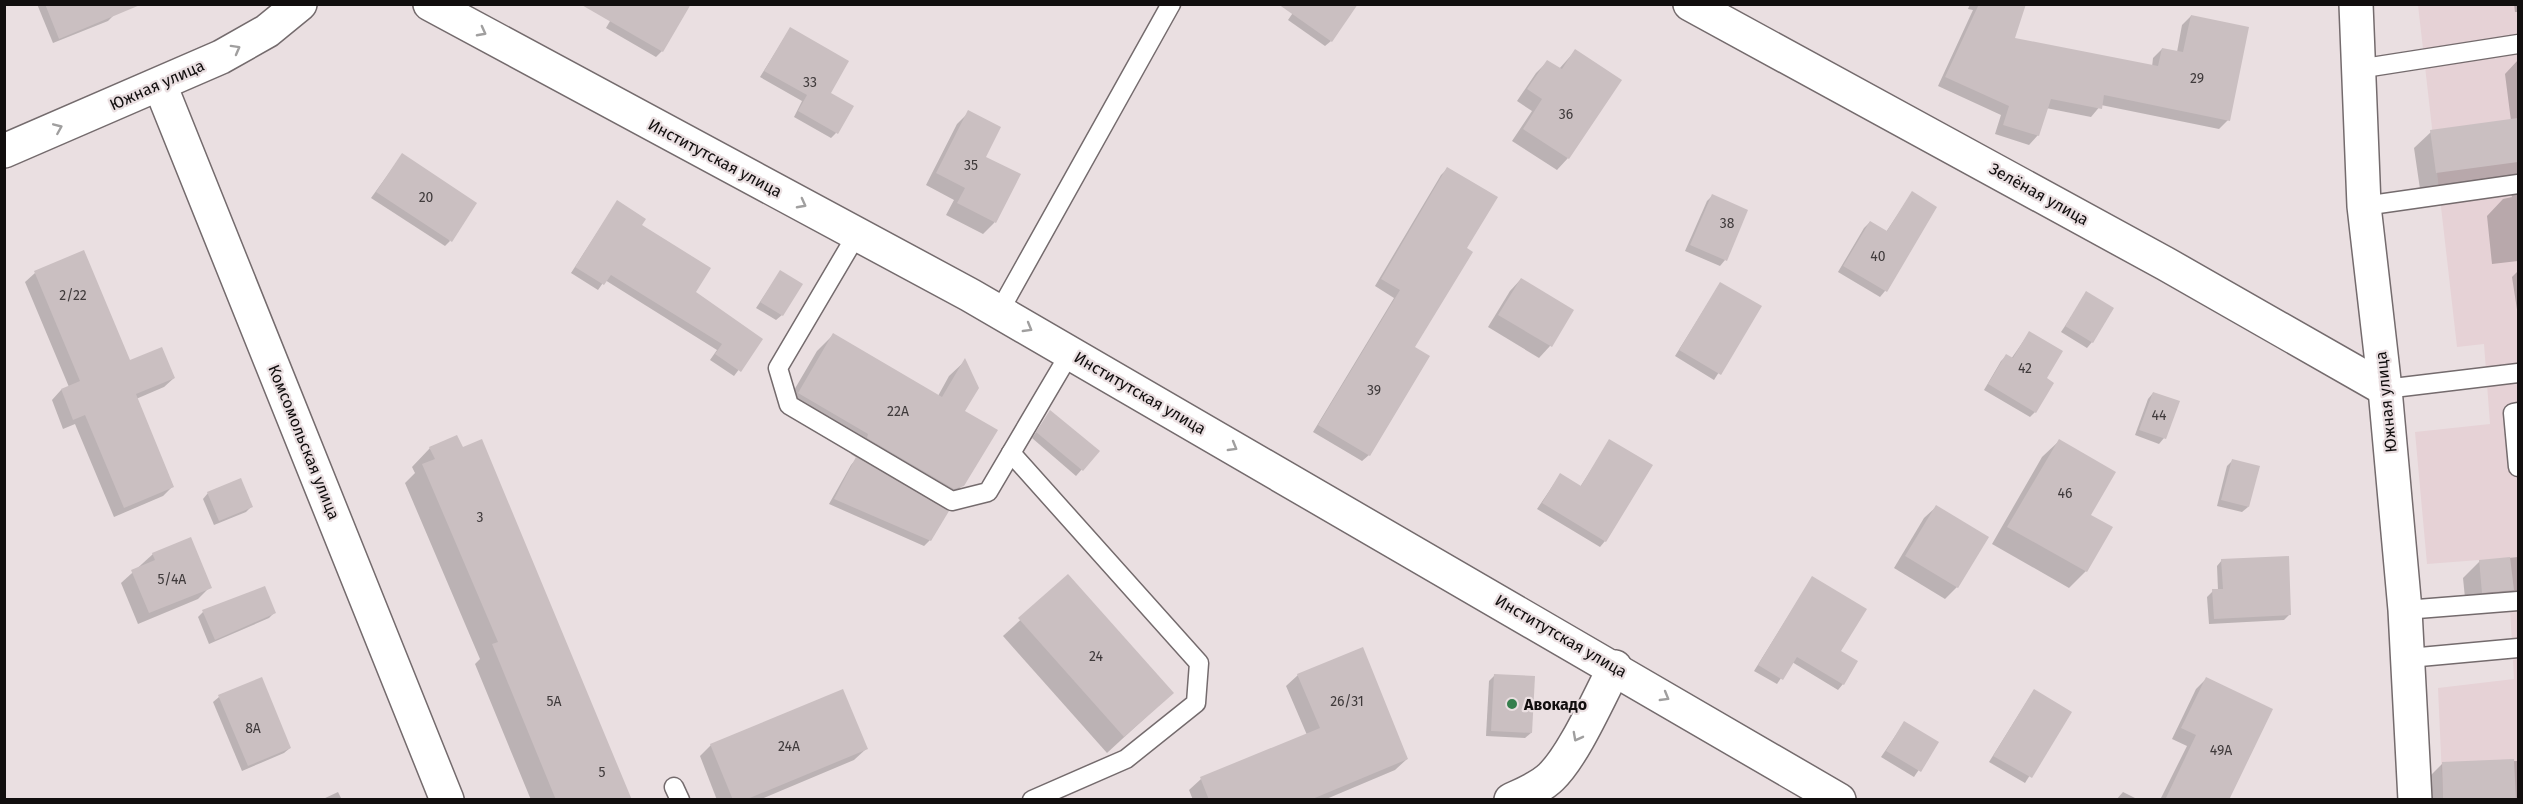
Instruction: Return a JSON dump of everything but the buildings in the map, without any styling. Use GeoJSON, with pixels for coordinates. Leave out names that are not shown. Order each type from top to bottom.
{"type":"FeatureCollection","features":[{"type":"Feature","properties":{"kind":"street","name":"Южная улица"},"geometry":{"type":"LineString","coordinates":[[4,151],[221,57],[267,31],[300,4]]}},
{"type":"Feature","properties":{"kind":"street","name":"Институтская улица"},"geometry":{"type":"LineString","coordinates":[[430,4],[999,312],[1615,667],[1839,800]]}},
{"type":"Feature","properties":{"kind":"street","name":"Зелёная улица"},"geometry":{"type":"LineString","coordinates":[[1690,4],[1728,14],[2385,389]]}},
{"type":"Feature","properties":{"kind":"street","name":"Южная улица"},"geometry":{"type":"LineString","coordinates":[[2356,4],[2364,206],[2385,389],[2405,610],[2415,800]]}},
{"type":"Feature","properties":{"kind":"street","name":"Комсомольская улица"},"geometry":{"type":"LineString","coordinates":[[160,84],[447,800]]}},
{"type":"Feature","properties":{"kind":"street"},"geometry":{"type":"LineString","coordinates":[[1511,800],[1529,792],[1551,777],[1569,753],[1615,667]]}},
{"type":"Feature","properties":{"kind":"lane"},"geometry":{"type":"LineString","coordinates":[[999,312],[1171,4]]}},
{"type":"Feature","properties":{"kind":"lane"},"geometry":{"type":"LineString","coordinates":[[2358,69],[2518,44]]}},
{"type":"Feature","properties":{"kind":"lane"},"geometry":{"type":"LineString","coordinates":[[2364,206],[2518,184]]}},
{"type":"Feature","properties":{"kind":"lane"},"geometry":{"type":"LineString","coordinates":[[857,234],[778,368],[789,405],[952,501],[988,492],[1070,353]]}},
{"type":"Feature","properties":{"kind":"lane"},"geometry":{"type":"LineString","coordinates":[[2385,389],[2518,373]]}},
{"type":"Feature","properties":{"kind":"lane"},"geometry":{"type":"LineString","coordinates":[[2518,412],[2513,413],[2518,467]]}},
{"type":"Feature","properties":{"kind":"lane"},"geometry":{"type":"LineString","coordinates":[[1011,453],[1199,663],[1196,703],[1126,759],[1032,800]]}},
{"type":"Feature","properties":{"kind":"lane"},"geometry":{"type":"LineString","coordinates":[[2405,610],[2518,601]]}},
{"type":"Feature","properties":{"kind":"lane"},"geometry":{"type":"LineString","coordinates":[[2409,658],[2518,648]]}},
{"type":"Feature","properties":{"kind":"shaded area"},"geometry":{"type":"Polygon","coordinates":[[[2418,5],[2518,5],[2518,799],[2443,799],[2438,688],[2514,679],[2509,591],[2483,594],[2479,560],[2427,564],[2415,432],[2490,424],[2484,344],[2457,347],[2418,5]]]}},
{"type":"Feature","properties":{"kind":"place","name":"Авокадо"},"geometry":{"type":"Point","coordinates":[1512,704]}}]}
